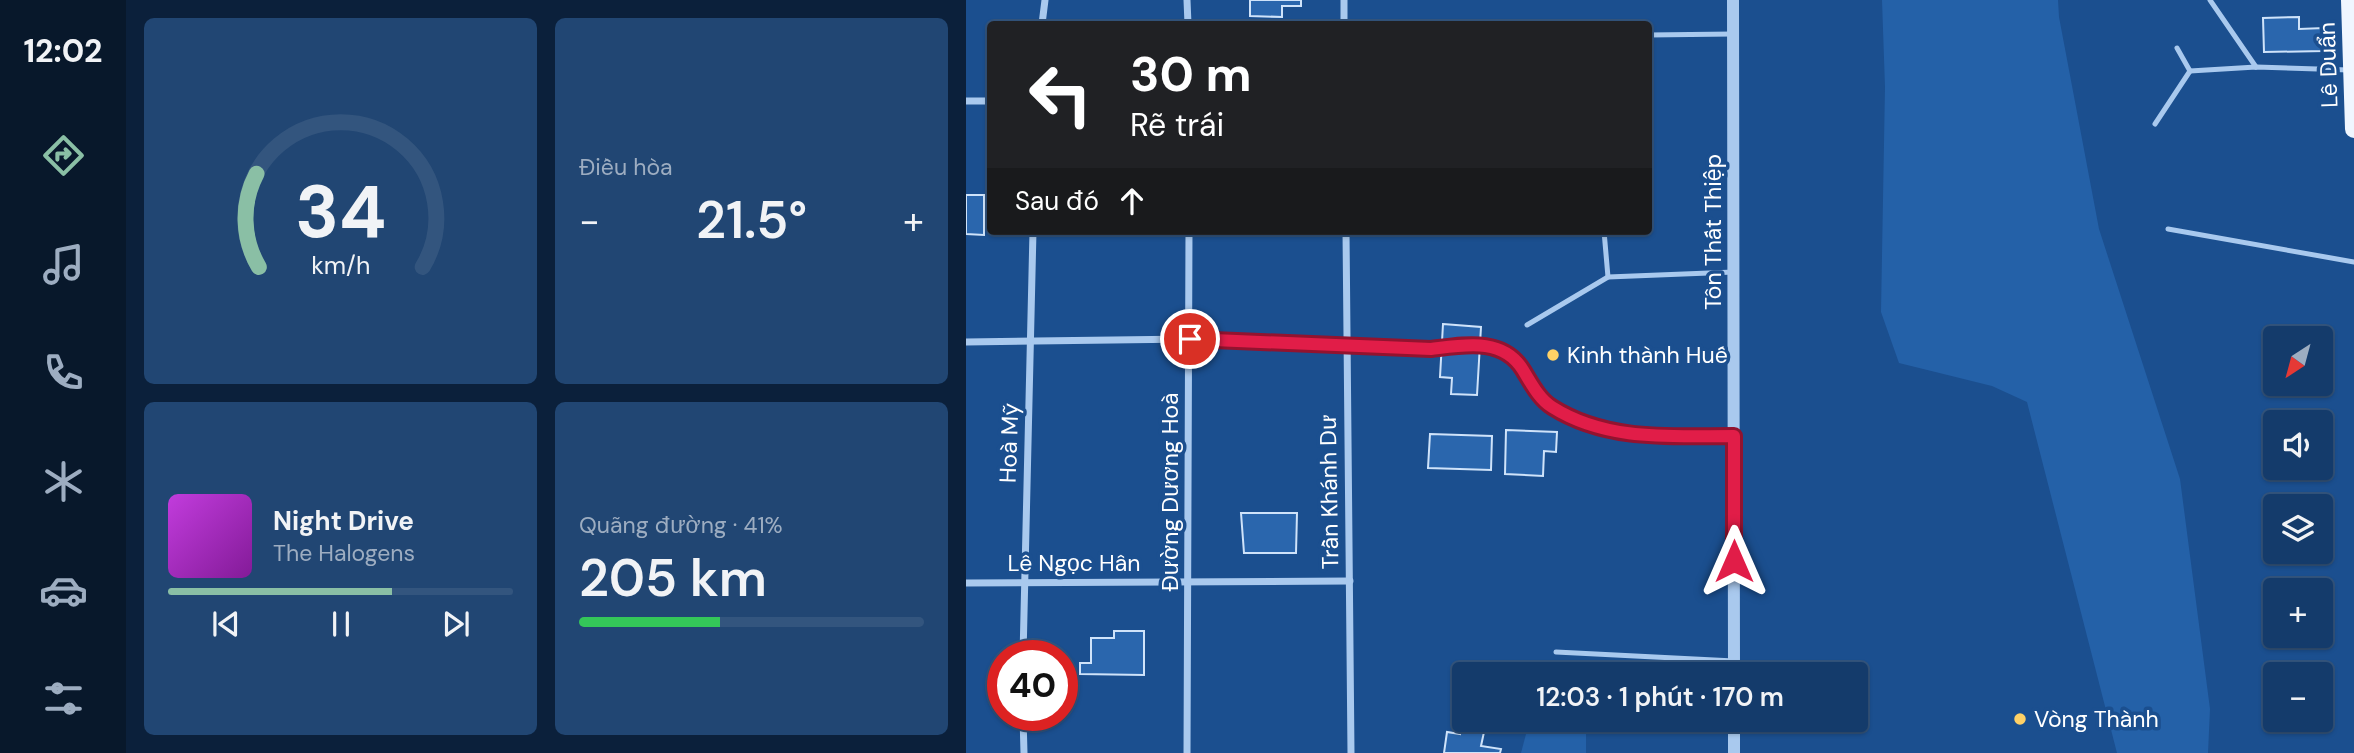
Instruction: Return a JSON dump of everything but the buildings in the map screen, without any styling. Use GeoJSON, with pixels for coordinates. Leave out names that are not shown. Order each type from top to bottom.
{"type":"FeatureCollection","features":[{"type":"Feature","properties":{"kind":"main road","name":"Lê Duẩn"},"geometry":{"type":"LineString","coordinates":[[2350,0],[2354,129]]}},
{"type":"Feature","properties":{"kind":"street"},"geometry":{"type":"LineString","coordinates":[[1042,21],[1045,0]]}},
{"type":"Feature","properties":{"kind":"street"},"geometry":{"type":"LineString","coordinates":[[1187,0],[1188,21]]}},
{"type":"Feature","properties":{"kind":"street"},"geometry":{"type":"LineString","coordinates":[[1344,0],[1344,21]]}},
{"type":"Feature","properties":{"kind":"street","name":"Tôn Thất Thiệp"},"geometry":{"type":"LineString","coordinates":[[1733,0],[1734,662]]}},
{"type":"Feature","properties":{"kind":"street"},"geometry":{"type":"LineString","coordinates":[[966,101],[987,101]]}},
{"type":"Feature","properties":{"kind":"street","name":"Hoà Mỹ"},"geometry":{"type":"LineString","coordinates":[[1023,640],[1022,582],[1033,340],[1033,235]]}},
{"type":"Feature","properties":{"kind":"street","name":"Đường Dương Hoà"},"geometry":{"type":"LineString","coordinates":[[1188,753],[1189,235]]}},
{"type":"Feature","properties":{"kind":"street","name":"Trần Khánh Dư"},"geometry":{"type":"LineString","coordinates":[[1346,235],[1351,753]]}},
{"type":"Feature","properties":{"kind":"street"},"geometry":{"type":"LineString","coordinates":[[966,342],[1190,339],[1347,343]]}},
{"type":"Feature","properties":{"kind":"street","name":"Lê Ngọc Hân"},"geometry":{"type":"LineString","coordinates":[[966,583],[1350,581]]}},
{"type":"Feature","properties":{"kind":"street"},"geometry":{"type":"LineString","coordinates":[[1024,731],[1024,753]]}},
{"type":"Feature","properties":{"kind":"street"},"geometry":{"type":"LineString","coordinates":[[1734,732],[1734,753]]}},
{"type":"Feature","properties":{"kind":"lane"},"geometry":{"type":"LineString","coordinates":[[2210,0],[2256,67]]}},
{"type":"Feature","properties":{"kind":"lane"},"geometry":{"type":"LineString","coordinates":[[1652,35],[1734,34]]}},
{"type":"Feature","properties":{"kind":"lane"},"geometry":{"type":"LineString","coordinates":[[2177,48],[2190,71]]}},
{"type":"Feature","properties":{"kind":"lane"},"geometry":{"type":"LineString","coordinates":[[2190,71],[2256,67],[2352,70]]}},
{"type":"Feature","properties":{"kind":"lane"},"geometry":{"type":"LineString","coordinates":[[2155,124],[2190,71]]}},
{"type":"Feature","properties":{"kind":"lane"},"geometry":{"type":"LineString","coordinates":[[2168,229],[2354,262]]}},
{"type":"Feature","properties":{"kind":"lane"},"geometry":{"type":"LineString","coordinates":[[1604,235],[1608,277]]}},
{"type":"Feature","properties":{"kind":"lane"},"geometry":{"type":"LineString","coordinates":[[1527,325],[1608,277],[1734,272]]}},
{"type":"Feature","properties":{"kind":"lane"},"geometry":{"type":"LineString","coordinates":[[1347,343],[1431,349],[1464,345],[1491,346],[1510,353],[1536,391],[1552,407],[1580,420],[1634,436],[1734,436]]}},
{"type":"Feature","properties":{"kind":"lane"},"geometry":{"type":"LineString","coordinates":[[1556,652],[1675,662]]}},
{"type":"Feature","properties":{"kind":"shaded area"},"geometry":{"type":"Polygon","coordinates":[[[1882,0],[2058,0],[2099,229],[2180,479],[2210,709],[2208,753],[2117,753],[2027,402],[1992,386],[1899,363],[1881,312],[1885,87],[1882,0]]]}},
{"type":"Feature","properties":{"kind":"shaded area"},"geometry":{"type":"Polygon","coordinates":[[[1527,732],[1586,732],[1586,753],[1521,753],[1527,732]]]}},
{"type":"Feature","properties":{"kind":"place","name":"Kinh thành Huế"},"geometry":{"type":"Point","coordinates":[1553,355]}},
{"type":"Feature","properties":{"kind":"place","name":"Vòng Thành"},"geometry":{"type":"Point","coordinates":[2020,719]}},
{"type":"Feature","properties":{"kind":"route"},"geometry":{"type":"LineString","coordinates":[[1190,339],[1347,343],[1431,349],[1464,345],[1491,346],[1510,353],[1536,391],[1552,407],[1580,420],[1634,436],[1734,436],[1734,561]]}}]}
